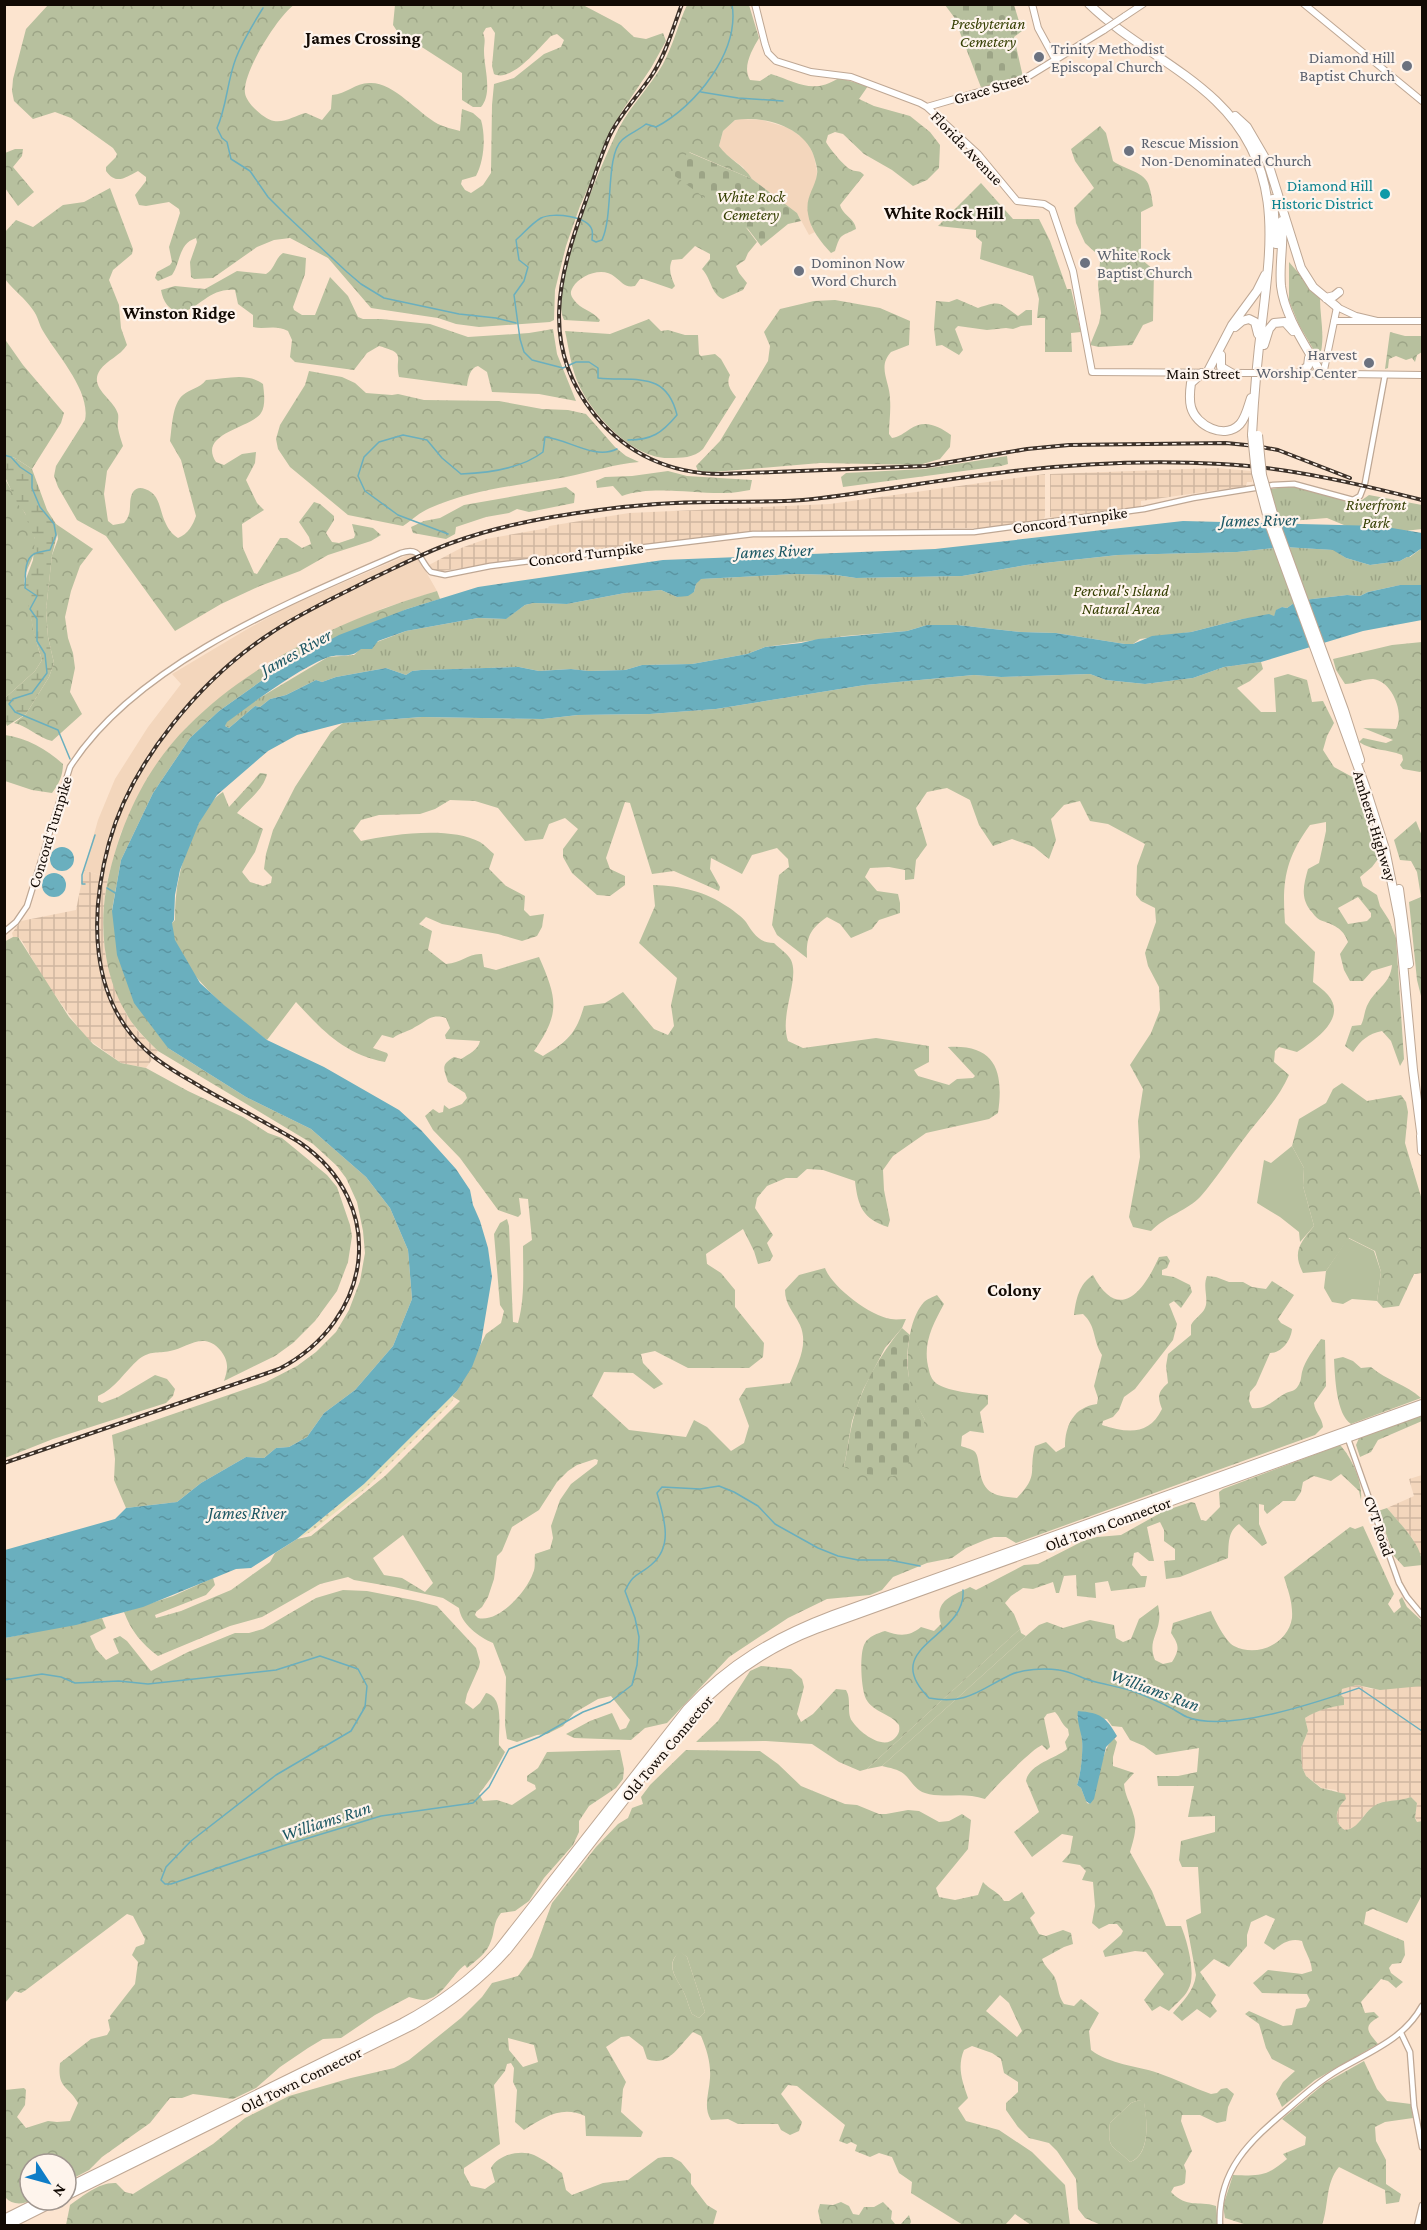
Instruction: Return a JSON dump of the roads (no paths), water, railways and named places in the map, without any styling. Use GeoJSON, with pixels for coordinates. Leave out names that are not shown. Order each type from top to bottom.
{"type":"FeatureCollection","features":[{"type":"Feature","properties":{"kind":"highway"},"geometry":{"type":"LineString","coordinates":[[1089,4],[1204,90],[1235,123],[1255,156],[1268,198],[1271,243],[1255,435]]}},
{"type":"Feature","properties":{"kind":"highway"},"geometry":{"type":"LineString","coordinates":[[1096,4],[1209,88],[1247,127],[1266,157],[1301,268],[1313,287],[1337,307]]}},
{"type":"Feature","properties":{"kind":"highway"},"geometry":{"type":"LineString","coordinates":[[1236,116],[1261,158],[1275,209],[1276,244],[1254,391],[1255,435]]}},
{"type":"Feature","properties":{"kind":"highway"},"geometry":{"type":"LineString","coordinates":[[1278,190],[1283,223],[1280,276],[1282,294],[1291,317],[1321,375]]}},
{"type":"Feature","properties":{"kind":"highway"},"geometry":{"type":"LineString","coordinates":[[1207,373],[1232,325],[1257,291],[1268,268]]}},
{"type":"Feature","properties":{"kind":"highway"},"geometry":{"type":"LineString","coordinates":[[1326,298],[1335,296],[1339,291]]}},
{"type":"Feature","properties":{"kind":"highway"},"geometry":{"type":"LineString","coordinates":[[1254,391],[1245,415],[1239,424],[1228,431],[1214,429],[1198,419],[1191,408],[1191,383],[1207,373],[1221,355],[1235,327],[1246,319],[1255,322],[1261,345]]}},
{"type":"Feature","properties":{"kind":"highway"},"geometry":{"type":"LineString","coordinates":[[1261,345],[1271,325],[1283,321],[1292,329],[1321,375]]}},
{"type":"Feature","properties":{"kind":"highway"},"geometry":{"type":"LineString","coordinates":[[1221,355],[1221,367],[1233,374]]}},
{"type":"Feature","properties":{"kind":"highway"},"geometry":{"type":"LineString","coordinates":[[1298,374],[1308,366],[1309,358]]}},
{"type":"Feature","properties":{"kind":"highway","name":"Amherst Highway"},"geometry":{"type":"LineString","coordinates":[[1255,435],[1273,525],[1378,826],[1392,878],[1404,960],[1411,1059],[1422,1139]]}},
{"type":"Feature","properties":{"kind":"highway","name":"Amherst Highway"},"geometry":{"type":"LineString","coordinates":[[1326,673],[1344,710],[1383,827],[1401,902],[1408,944],[1422,1112]]}},
{"type":"Feature","properties":{"kind":"highway"},"geometry":{"type":"LineString","coordinates":[[1420,1128],[1422,1151]]}},
{"type":"Feature","properties":{"kind":"highway","name":"Old Town Connector"},"geometry":{"type":"LineString","coordinates":[[78,2190],[413,2025],[458,1997],[508,1949],[694,1711],[726,1680],[764,1654],[816,1629],[1346,1435],[1422,1404]]}},
{"type":"Feature","properties":{"kind":"highway","name":"Old Town Connector"},"geometry":{"type":"LineString","coordinates":[[78,2182],[407,2020],[457,1989],[481,1968],[511,1935],[687,1708],[724,1673],[761,1647],[825,1618],[1346,1435],[1422,1411]]}},
{"type":"Feature","properties":{"kind":"highway"},"geometry":{"type":"LineString","coordinates":[[4,2219],[18,2212]]}},
{"type":"Feature","properties":{"kind":"highway"},"geometry":{"type":"LineString","coordinates":[[6,2226],[34,2212]]}},
{"type":"Feature","properties":{"kind":"main road","name":"Florida Avenue"},"geometry":{"type":"LineString","coordinates":[[755,4],[768,53],[776,61],[811,72],[852,77],[927,107],[978,154],[1017,201],[1044,204],[1054,211],[1073,271],[1092,372]]}},
{"type":"Feature","properties":{"kind":"main road"},"geometry":{"type":"LineString","coordinates":[[1032,4],[1038,28],[1056,61]]}},
{"type":"Feature","properties":{"kind":"main road","name":"Grace Street"},"geometry":{"type":"LineString","coordinates":[[927,107],[1024,80],[1143,4]]}},
{"type":"Feature","properties":{"kind":"main road"},"geometry":{"type":"LineString","coordinates":[[1304,4],[1422,100]]}},
{"type":"Feature","properties":{"kind":"main road"},"geometry":{"type":"LineString","coordinates":[[1321,375],[1337,307],[1356,316],[1377,321]]}},
{"type":"Feature","properties":{"kind":"main road"},"geometry":{"type":"LineString","coordinates":[[1334,321],[1422,321]]}},
{"type":"Feature","properties":{"kind":"main road","name":"Main Street"},"geometry":{"type":"LineString","coordinates":[[1092,372],[1422,375]]}},
{"type":"Feature","properties":{"kind":"street","name":"Concord Turnpike"},"geometry":{"type":"LineString","coordinates":[[4,932],[16,922],[27,906],[70,767],[81,750],[127,702],[201,650],[265,613],[406,551],[418,552],[431,572],[445,575],[501,564],[753,534],[975,532],[1010,529],[1144,509],[1193,498],[1280,484],[1294,484],[1348,500],[1357,499],[1366,477],[1385,375]]}},
{"type":"Feature","properties":{"kind":"street","name":"CVT Road"},"geometry":{"type":"LineString","coordinates":[[1346,1435],[1399,1582],[1407,1598],[1422,1614]]}},
{"type":"Feature","properties":{"kind":"street"},"geometry":{"type":"LineString","coordinates":[[1220,2226],[1225,2185],[1238,2158],[1251,2141],[1324,2080],[1401,2033],[1412,2022],[1422,2006]]}},
{"type":"Feature","properties":{"kind":"street"},"geometry":{"type":"LineString","coordinates":[[1401,2033],[1410,2052],[1413,2099],[1422,2147]]}},
{"type":"Feature","properties":{"kind":"street"},"geometry":{"type":"LineString","coordinates":[[1417,2226],[1422,2205]]}},
{"type":"Feature","properties":{"kind":"water","name":"James River"},"geometry":{"type":"Polygon","coordinates":[[[1183,521],[1380,526],[1422,533],[1422,548],[1400,561],[1370,565],[1346,558],[1333,550],[1284,547],[1237,552],[1118,555],[1026,565],[962,576],[856,578],[796,574],[701,579],[696,584],[694,592],[688,596],[677,597],[661,590],[625,593],[567,604],[533,603],[525,605],[506,619],[478,618],[406,631],[378,641],[372,649],[361,649],[353,654],[326,658],[288,679],[227,722],[225,726],[229,728],[255,706],[260,707],[270,699],[286,695],[316,680],[322,682],[336,677],[386,668],[406,675],[412,671],[421,670],[519,667],[539,671],[625,670],[642,665],[692,664],[747,654],[765,647],[818,639],[907,631],[927,625],[957,625],[1021,632],[1056,633],[1133,644],[1152,636],[1191,632],[1269,614],[1274,616],[1276,610],[1282,607],[1287,608],[1304,600],[1347,595],[1360,596],[1400,585],[1422,585],[1422,620],[1363,631],[1261,662],[1224,667],[1193,678],[1145,684],[1106,680],[1090,674],[1001,677],[974,675],[865,685],[716,709],[650,714],[578,715],[543,719],[422,717],[343,723],[297,735],[268,751],[217,795],[199,823],[180,870],[172,923],[175,940],[200,983],[224,1005],[267,1040],[324,1067],[399,1110],[421,1130],[456,1169],[470,1190],[488,1248],[492,1277],[481,1343],[472,1367],[457,1391],[364,1484],[297,1539],[251,1568],[236,1569],[143,1607],[76,1625],[5,1638],[5,1550],[115,1519],[126,1508],[177,1502],[201,1483],[246,1457],[264,1458],[276,1448],[289,1447],[307,1437],[324,1413],[355,1390],[393,1346],[412,1299],[408,1250],[390,1208],[366,1177],[311,1129],[246,1097],[168,1048],[134,1003],[117,955],[112,911],[121,860],[153,793],[190,738],[219,711],[285,664],[339,635],[407,609],[478,587],[663,560],[935,549],[1183,521]]]}},
{"type":"Feature","properties":{"kind":"water"},"geometry":{"type":"Polygon","coordinates":[[[62,847],[67,848],[73,854],[73,864],[67,870],[62,871],[57,870],[51,864],[50,859],[51,854],[57,848],[62,847]]]}},
{"type":"Feature","properties":{"kind":"water"},"geometry":{"type":"Polygon","coordinates":[[[54,873],[59,874],[65,880],[65,890],[59,896],[54,897],[49,896],[43,890],[42,885],[43,880],[49,874],[54,873]]]}},
{"type":"Feature","properties":{"kind":"water"},"geometry":{"type":"Polygon","coordinates":[[[1078,1711],[1102,1717],[1110,1724],[1117,1736],[1106,1747],[1094,1799],[1090,1804],[1077,1785],[1082,1751],[1078,1711]]]}},
{"type":"Feature","properties":{"kind":"waterway"},"geometry":{"type":"LineString","coordinates":[[628,440],[650,437],[666,427],[677,415],[672,401],[665,391],[647,381],[598,378],[598,368],[589,362],[576,362],[563,368],[532,360],[524,352],[514,295],[524,281],[528,267],[519,260],[516,240],[538,220],[553,215],[570,216],[584,221],[592,230],[592,240],[596,242],[602,240],[606,229],[611,172],[617,148],[624,138],[646,124],[656,127],[671,118],[699,92],[712,76],[729,41],[733,22],[732,4]]}},
{"type":"Feature","properties":{"kind":"waterway"},"geometry":{"type":"LineString","coordinates":[[263,8],[236,58],[217,128],[227,142],[231,159],[250,171],[268,197],[347,272],[384,298],[516,323]]}},
{"type":"Feature","properties":{"kind":"waterway"},"geometry":{"type":"LineString","coordinates":[[701,92],[738,98],[783,101]]}},
{"type":"Feature","properties":{"kind":"waterway"},"geometry":{"type":"LineString","coordinates":[[448,534],[398,515],[365,491],[358,476],[364,457],[379,442],[403,435],[427,440],[442,458],[461,474],[493,471],[525,462],[543,452],[545,437],[590,451],[608,452],[617,449]]}},
{"type":"Feature","properties":{"kind":"waterway"},"geometry":{"type":"LineString","coordinates":[[4,455],[11,457],[32,475],[32,488],[40,507],[54,524],[56,535],[50,550],[30,557],[25,575],[25,588],[37,596],[30,609],[37,619],[37,641],[45,654],[47,673],[32,693],[13,699],[9,704],[15,712],[58,730],[70,759]]}},
{"type":"Feature","properties":{"kind":"waterway"},"geometry":{"type":"LineString","coordinates":[[85,884],[82,884],[82,875],[95,835]]}},
{"type":"Feature","properties":{"kind":"waterway"},"geometry":{"type":"LineString","coordinates":[[107,888],[117,894]]}},
{"type":"Feature","properties":{"kind":"waterway","name":"Williams Run"},"geometry":{"type":"LineString","coordinates":[[4,1680],[42,1674],[61,1677],[75,1683],[119,1681],[148,1684],[276,1670],[320,1656],[358,1669],[367,1686],[365,1707],[351,1731],[276,1775],[191,1841],[166,1867],[161,1880],[165,1884],[171,1884],[282,1846],[381,1816],[473,1803],[489,1787],[509,1749],[539,1737],[583,1712],[610,1702],[632,1685],[637,1665],[639,1637],[625,1591],[633,1578],[651,1565],[663,1549],[665,1531],[657,1493],[662,1487],[700,1489],[719,1486],[758,1506],[775,1524],[818,1548],[838,1556],[858,1560],[889,1560],[920,1566]]}},
{"type":"Feature","properties":{"kind":"waterway","name":"Williams Run"},"geometry":{"type":"LineString","coordinates":[[963,1590],[961,1606],[952,1620],[928,1642],[918,1654],[913,1666],[916,1680],[929,1698],[942,1700],[963,1698],[1021,1671],[1053,1669],[1138,1693],[1187,1717],[1204,1721],[1225,1721],[1273,1714],[1359,1688],[1422,1731]]}},
{"type":"Feature","properties":{"kind":"railway"},"geometry":{"type":"LineString","coordinates":[[682,4],[657,67],[619,119],[606,143],[567,258],[559,311],[560,337],[566,363],[577,388],[594,414],[620,440],[635,451],[667,466],[721,474],[926,466],[1027,449],[1069,445],[1226,443],[1278,450],[1350,478]]}},
{"type":"Feature","properties":{"kind":"railway"},"geometry":{"type":"LineString","coordinates":[[4,1463],[279,1369],[311,1348],[335,1322],[351,1292],[358,1260],[357,1228],[347,1197],[328,1168],[299,1142],[180,1075],[147,1051],[128,1030],[114,1006],[104,980],[99,953],[97,926],[103,870],[119,813],[134,782],[172,724],[195,698],[220,673],[271,633],[307,611],[369,580],[454,542],[526,522],[613,508],[655,504],[800,500],[1025,470],[1138,463],[1221,464],[1297,472],[1422,500]]}},
{"type":"Feature","properties":{"kind":"place","name":"Trinity Methodist Episcopal Church"},"geometry":{"type":"Point","coordinates":[1039,57]}},
{"type":"Feature","properties":{"kind":"place","name":"Diamond Hill Baptist Church"},"geometry":{"type":"Point","coordinates":[1407,66]}},
{"type":"Feature","properties":{"kind":"place","name":"Rescue Mission Non-Denominated Church"},"geometry":{"type":"Point","coordinates":[1129,151]}},
{"type":"Feature","properties":{"kind":"place","name":"Diamond Hill Historic District"},"geometry":{"type":"Point","coordinates":[1385,194]}},
{"type":"Feature","properties":{"kind":"place","name":"White Rock Baptist Church"},"geometry":{"type":"Point","coordinates":[1085,263]}},
{"type":"Feature","properties":{"kind":"place","name":"Dominon Now Word Church"},"geometry":{"type":"Point","coordinates":[799,271]}},
{"type":"Feature","properties":{"kind":"place","name":"Harvest Worship Center"},"geometry":{"type":"Point","coordinates":[1369,363]}},
{"type":"Feature","properties":{"kind":"district","name":"James Crossing"},"geometry":{"type":"Point","coordinates":[363,38]}},
{"type":"Feature","properties":{"kind":"district","name":"White Rock Hill"},"geometry":{"type":"Point","coordinates":[944,213]}},
{"type":"Feature","properties":{"kind":"district","name":"Winston Ridge"},"geometry":{"type":"Point","coordinates":[179,313]}},
{"type":"Feature","properties":{"kind":"district","name":"Colony"},"geometry":{"type":"Point","coordinates":[1014,1290]}},
{"type":"Feature","properties":{"kind":"park label","name":"Presbyterian Cemetery"},"geometry":{"type":"Point","coordinates":[988,32]}},
{"type":"Feature","properties":{"kind":"park label","name":"White Rock Cemetery"},"geometry":{"type":"Point","coordinates":[751,205]}},
{"type":"Feature","properties":{"kind":"park label","name":"Riverfront Park"},"geometry":{"type":"Point","coordinates":[1376,513]}},
{"type":"Feature","properties":{"kind":"park label","name":"Percival's Island Natural Area"},"geometry":{"type":"Point","coordinates":[1121,599]}}]}
